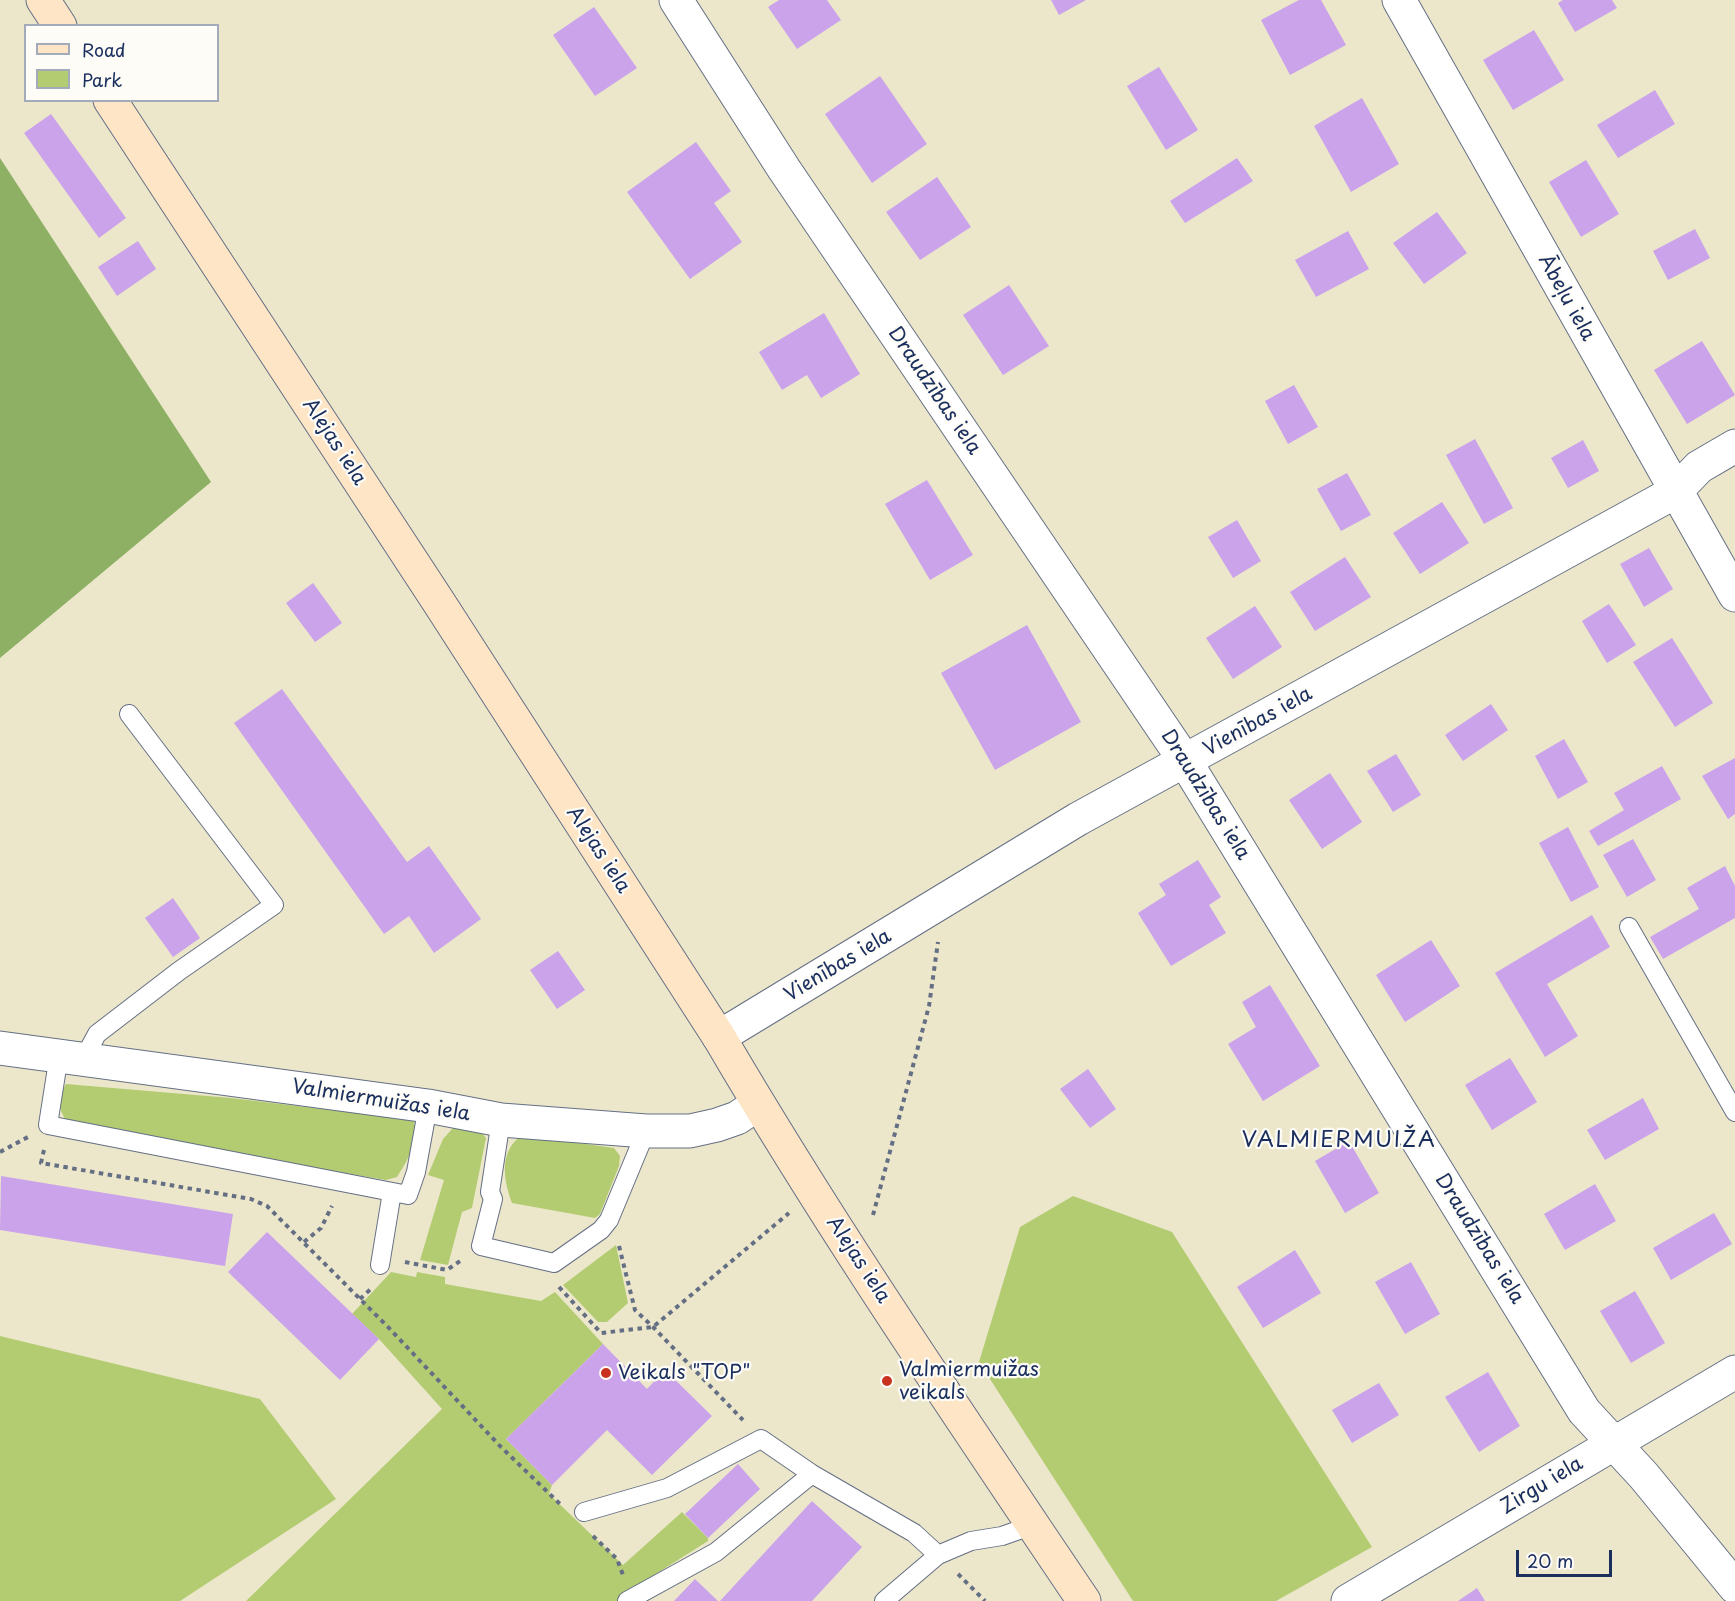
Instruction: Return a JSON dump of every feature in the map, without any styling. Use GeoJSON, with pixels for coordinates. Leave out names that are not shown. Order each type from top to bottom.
{"type":"FeatureCollection","features":[{"type":"Feature","properties":{"kind":"main road"},"geometry":{"type":"LineString","coordinates":[[43,0],[59,24]]}},
{"type":"Feature","properties":{"kind":"main road","name":"Alejas iela"},"geometry":{"type":"LineString","coordinates":[[111,102],[719,1037],[758,1104],[829,1216],[1084,1601]]}},
{"type":"Feature","properties":{"kind":"street","name":"Draudzības iela"},"geometry":{"type":"LineString","coordinates":[[677,0],[784,169],[1185,762],[1584,1411],[1644,1476],[1735,1587]]}},
{"type":"Feature","properties":{"kind":"street","name":"Ābeļu iela"},"geometry":{"type":"LineString","coordinates":[[1399,0],[1735,595]]}},
{"type":"Feature","properties":{"kind":"street","name":"Vienības iela"},"geometry":{"type":"LineString","coordinates":[[719,1037],[1078,819],[1675,492],[1699,467],[1735,446]]}},
{"type":"Feature","properties":{"kind":"street","name":"Valmiermuižas iela"},"geometry":{"type":"LineString","coordinates":[[0,1048],[428,1106],[501,1120],[646,1131],[690,1131],[717,1125],[737,1118],[758,1104]]}},
{"type":"Feature","properties":{"kind":"street","name":"Zirgu iela"},"geometry":{"type":"LineString","coordinates":[[1348,1601],[1735,1372]]}},
{"type":"Feature","properties":{"kind":"lane"},"geometry":{"type":"LineString","coordinates":[[129,714],[274,905],[179,971],[97,1034],[72,1057],[48,1125],[408,1195],[416,1172],[428,1106]]}},
{"type":"Feature","properties":{"kind":"lane"},"geometry":{"type":"LineString","coordinates":[[1629,927],[1735,1112]]}},
{"type":"Feature","properties":{"kind":"lane"},"geometry":{"type":"LineString","coordinates":[[501,1120],[490,1192],[493,1199],[481,1246],[554,1263],[601,1230],[609,1220],[646,1131]]}},
{"type":"Feature","properties":{"kind":"lane"},"geometry":{"type":"LineString","coordinates":[[381,1261],[392,1192]]}},
{"type":"Feature","properties":{"kind":"lane"},"geometry":{"type":"LineString","coordinates":[[575,1511],[667,1488],[761,1439],[812,1474],[914,1533],[938,1555]]}},
{"type":"Feature","properties":{"kind":"lane"},"geometry":{"type":"LineString","coordinates":[[629,1599],[717,1552],[812,1474]]}},
{"type":"Feature","properties":{"kind":"lane"},"geometry":{"type":"LineString","coordinates":[[884,1601],[938,1555],[971,1541],[1002,1536],[1033,1524]]}},
{"type":"Feature","properties":{"kind":"path"},"geometry":{"type":"LineString","coordinates":[[873,1215],[929,1006],[944,901]]}},
{"type":"Feature","properties":{"kind":"path"},"geometry":{"type":"LineString","coordinates":[[48,1125],[41,1163],[251,1199],[267,1206],[389,1328],[501,1446],[575,1511]]}},
{"type":"Feature","properties":{"kind":"path"},"geometry":{"type":"LineString","coordinates":[[303,1242],[321,1228],[343,1183]]}},
{"type":"Feature","properties":{"kind":"path"},"geometry":{"type":"LineString","coordinates":[[554,1263],[559,1288],[601,1334],[653,1327],[791,1211]]}},
{"type":"Feature","properties":{"kind":"path"},"geometry":{"type":"LineString","coordinates":[[601,1230],[619,1243],[635,1310],[761,1439]]}},
{"type":"Feature","properties":{"kind":"path"},"geometry":{"type":"LineString","coordinates":[[381,1261],[447,1270],[481,1246]]}},
{"type":"Feature","properties":{"kind":"path"},"geometry":{"type":"LineString","coordinates":[[591,1534],[617,1559],[629,1599]]}},
{"type":"Feature","properties":{"kind":"path"},"geometry":{"type":"LineString","coordinates":[[938,1555],[985,1601]]}},
{"type":"Feature","properties":{"kind":"green space"},"geometry":{"type":"Polygon","coordinates":[[[0,158],[211,482],[0,658],[0,158]]]}},
{"type":"Feature","properties":{"kind":"green space"},"geometry":{"type":"Polygon","coordinates":[[[66,1084],[231,1098],[414,1120],[414,1143],[397,1177],[386,1180],[78,1128],[67,1120],[61,1109],[61,1097],[66,1084]]]}},
{"type":"Feature","properties":{"kind":"green space"},"geometry":{"type":"Polygon","coordinates":[[[466,1127],[479,1130],[486,1138],[472,1208],[462,1212],[448,1265],[420,1260],[444,1180],[428,1175],[443,1139],[453,1128],[466,1127]]]}},
{"type":"Feature","properties":{"kind":"green space"},"geometry":{"type":"Polygon","coordinates":[[[522,1135],[614,1148],[620,1156],[619,1166],[600,1214],[595,1218],[512,1203],[505,1175],[506,1157],[509,1149],[522,1135]]]}},
{"type":"Feature","properties":{"kind":"green space"},"geometry":{"type":"Polygon","coordinates":[[[1073,1196],[1172,1232],[1372,1547],[1276,1601],[1133,1601],[979,1362],[1020,1227],[1073,1196]]]}},
{"type":"Feature","properties":{"kind":"green space"},"geometry":{"type":"Polygon","coordinates":[[[616,1245],[628,1303],[607,1322],[598,1322],[563,1285],[616,1245]]]}},
{"type":"Feature","properties":{"kind":"green space"},"geometry":{"type":"Polygon","coordinates":[[[391,1272],[416,1277],[417,1272],[445,1277],[445,1284],[541,1301],[555,1292],[603,1344],[506,1439],[552,1485],[549,1494],[623,1565],[682,1512],[708,1538],[708,1541],[617,1601],[246,1601],[442,1409],[379,1339],[352,1314],[391,1272]]]}},
{"type":"Feature","properties":{"kind":"green space"},"geometry":{"type":"Polygon","coordinates":[[[0,1336],[260,1399],[336,1499],[180,1601],[0,1601],[0,1336]]]}},
{"type":"Feature","properties":{"kind":"building"},"geometry":{"type":"Polygon","coordinates":[[[779,0],[827,0],[841,20],[797,49],[768,7],[779,0]]]}},
{"type":"Feature","properties":{"kind":"building"},"geometry":{"type":"Polygon","coordinates":[[[1051,0],[1086,0],[1059,15],[1051,0]]]}},
{"type":"Feature","properties":{"kind":"building"},"geometry":{"type":"Polygon","coordinates":[[[1299,0],[1321,0],[1346,45],[1290,75],[1261,20],[1299,0]]]}},
{"type":"Feature","properties":{"kind":"building"},"geometry":{"type":"Polygon","coordinates":[[[1563,0],[1612,0],[1617,8],[1575,32],[1558,3],[1563,0]]]}},
{"type":"Feature","properties":{"kind":"building"},"geometry":{"type":"Polygon","coordinates":[[[594,7],[637,68],[595,96],[553,35],[594,7]]]}},
{"type":"Feature","properties":{"kind":"building"},"geometry":{"type":"Polygon","coordinates":[[[1534,30],[1564,80],[1513,110],[1483,60],[1534,30]]]}},
{"type":"Feature","properties":{"kind":"building"},"geometry":{"type":"Polygon","coordinates":[[[1159,67],[1198,130],[1166,150],[1127,86],[1159,67]]]}},
{"type":"Feature","properties":{"kind":"building"},"geometry":{"type":"Polygon","coordinates":[[[880,76],[927,144],[872,183],[825,114],[880,76]]]}},
{"type":"Feature","properties":{"kind":"building"},"geometry":{"type":"Polygon","coordinates":[[[1655,90],[1675,124],[1618,158],[1597,125],[1655,90]]]}},
{"type":"Feature","properties":{"kind":"building"},"geometry":{"type":"Polygon","coordinates":[[[1362,98],[1399,164],[1351,192],[1314,126],[1362,98]]]}},
{"type":"Feature","properties":{"kind":"building"},"geometry":{"type":"Polygon","coordinates":[[[51,114],[126,218],[99,238],[24,133],[51,114]]]}},
{"type":"Feature","properties":{"kind":"building"},"geometry":{"type":"Polygon","coordinates":[[[696,142],[731,191],[714,203],[742,242],[690,279],[627,192],[696,142]]]}},
{"type":"Feature","properties":{"kind":"building"},"geometry":{"type":"Polygon","coordinates":[[[1237,158],[1253,181],[1185,223],[1170,201],[1237,158]]]}},
{"type":"Feature","properties":{"kind":"building"},"geometry":{"type":"Polygon","coordinates":[[[1586,160],[1619,214],[1581,237],[1549,182],[1586,160]]]}},
{"type":"Feature","properties":{"kind":"building"},"geometry":{"type":"Polygon","coordinates":[[[937,177],[971,227],[920,260],[886,212],[937,177]]]}},
{"type":"Feature","properties":{"kind":"building"},"geometry":{"type":"Polygon","coordinates":[[[1437,212],[1467,253],[1424,284],[1393,243],[1437,212]]]}},
{"type":"Feature","properties":{"kind":"building"},"geometry":{"type":"Polygon","coordinates":[[[1695,229],[1710,258],[1668,280],[1653,251],[1695,229]]]}},
{"type":"Feature","properties":{"kind":"building"},"geometry":{"type":"Polygon","coordinates":[[[1348,231],[1369,269],[1316,297],[1295,260],[1348,231]]]}},
{"type":"Feature","properties":{"kind":"building"},"geometry":{"type":"Polygon","coordinates":[[[138,241],[156,269],[117,296],[98,267],[138,241]]]}},
{"type":"Feature","properties":{"kind":"building"},"geometry":{"type":"Polygon","coordinates":[[[1009,285],[1049,346],[1003,375],[963,315],[1009,285]]]}},
{"type":"Feature","properties":{"kind":"building"},"geometry":{"type":"Polygon","coordinates":[[[824,313],[860,374],[821,398],[807,375],[782,390],[759,352],[824,313]]]}},
{"type":"Feature","properties":{"kind":"building"},"geometry":{"type":"Polygon","coordinates":[[[1702,341],[1735,395],[1687,424],[1654,370],[1702,341]]]}},
{"type":"Feature","properties":{"kind":"building"},"geometry":{"type":"Polygon","coordinates":[[[1294,385],[1318,427],[1288,444],[1265,401],[1294,385]]]}},
{"type":"Feature","properties":{"kind":"building"},"geometry":{"type":"Polygon","coordinates":[[[1475,439],[1513,508],[1484,524],[1446,455],[1475,439]]]}},
{"type":"Feature","properties":{"kind":"building"},"geometry":{"type":"Polygon","coordinates":[[[1583,440],[1599,471],[1568,488],[1551,458],[1583,440]]]}},
{"type":"Feature","properties":{"kind":"building"},"geometry":{"type":"Polygon","coordinates":[[[1347,473],[1371,515],[1341,531],[1317,489],[1347,473]]]}},
{"type":"Feature","properties":{"kind":"building"},"geometry":{"type":"Polygon","coordinates":[[[927,480],[973,555],[930,580],[885,504],[927,480]]]}},
{"type":"Feature","properties":{"kind":"building"},"geometry":{"type":"Polygon","coordinates":[[[1442,502],[1469,543],[1420,574],[1393,533],[1442,502]]]}},
{"type":"Feature","properties":{"kind":"building"},"geometry":{"type":"Polygon","coordinates":[[[1237,520],[1261,561],[1233,578],[1208,537],[1237,520]]]}},
{"type":"Feature","properties":{"kind":"building"},"geometry":{"type":"Polygon","coordinates":[[[1649,548],[1673,589],[1644,607],[1620,564],[1649,548]]]}},
{"type":"Feature","properties":{"kind":"building"},"geometry":{"type":"Polygon","coordinates":[[[1345,557],[1371,597],[1315,631],[1290,592],[1345,557]]]}},
{"type":"Feature","properties":{"kind":"building"},"geometry":{"type":"Polygon","coordinates":[[[313,583],[342,623],[315,642],[286,603],[313,583]]]}},
{"type":"Feature","properties":{"kind":"building"},"geometry":{"type":"Polygon","coordinates":[[[1609,604],[1636,645],[1607,663],[1582,621],[1609,604]]]}},
{"type":"Feature","properties":{"kind":"building"},"geometry":{"type":"Polygon","coordinates":[[[1255,606],[1282,647],[1233,679],[1206,638],[1255,606]]]}},
{"type":"Feature","properties":{"kind":"building"},"geometry":{"type":"Polygon","coordinates":[[[1027,625],[1081,722],[995,770],[941,673],[1027,625]]]}},
{"type":"Feature","properties":{"kind":"building"},"geometry":{"type":"Polygon","coordinates":[[[1672,638],[1713,703],[1675,727],[1633,662],[1672,638]]]}},
{"type":"Feature","properties":{"kind":"building"},"geometry":{"type":"Polygon","coordinates":[[[282,689],[407,862],[429,846],[481,919],[434,953],[409,916],[384,934],[234,723],[282,689]]]}},
{"type":"Feature","properties":{"kind":"building"},"geometry":{"type":"Polygon","coordinates":[[[1491,704],[1508,730],[1463,761],[1445,735],[1491,704]]]}},
{"type":"Feature","properties":{"kind":"building"},"geometry":{"type":"Polygon","coordinates":[[[1564,739],[1588,782],[1558,799],[1535,756],[1564,739]]]}},
{"type":"Feature","properties":{"kind":"building"},"geometry":{"type":"Polygon","coordinates":[[[1396,754],[1421,795],[1393,812],[1367,771],[1396,754]]]}},
{"type":"Feature","properties":{"kind":"building"},"geometry":{"type":"Polygon","coordinates":[[[1735,758],[1735,814],[1728,819],[1702,776],[1735,758]]]}},
{"type":"Feature","properties":{"kind":"building"},"geometry":{"type":"Polygon","coordinates":[[[1662,766],[1681,799],[1598,846],[1589,831],[1624,810],[1614,793],[1662,766]]]}},
{"type":"Feature","properties":{"kind":"building"},"geometry":{"type":"Polygon","coordinates":[[[1330,773],[1362,822],[1322,849],[1289,800],[1330,773]]]}},
{"type":"Feature","properties":{"kind":"building"},"geometry":{"type":"Polygon","coordinates":[[[1568,827],[1599,887],[1571,902],[1539,843],[1568,827]]]}},
{"type":"Feature","properties":{"kind":"building"},"geometry":{"type":"Polygon","coordinates":[[[1633,839],[1656,880],[1627,897],[1603,855],[1633,839]]]}},
{"type":"Feature","properties":{"kind":"building"},"geometry":{"type":"Polygon","coordinates":[[[1198,860],[1221,897],[1209,905],[1226,933],[1171,966],[1138,913],[1166,895],[1159,884],[1198,860]]]}},
{"type":"Feature","properties":{"kind":"building"},"geometry":{"type":"Polygon","coordinates":[[[1725,866],[1735,886],[1735,918],[1663,959],[1650,937],[1699,909],[1687,888],[1725,866]]]}},
{"type":"Feature","properties":{"kind":"building"},"geometry":{"type":"Polygon","coordinates":[[[173,898],[200,938],[173,957],[145,918],[173,898]]]}},
{"type":"Feature","properties":{"kind":"building"},"geometry":{"type":"Polygon","coordinates":[[[1592,915],[1610,947],[1547,984],[1578,1036],[1545,1057],[1495,973],[1592,915]]]}},
{"type":"Feature","properties":{"kind":"building"},"geometry":{"type":"Polygon","coordinates":[[[1431,940],[1460,986],[1405,1022],[1376,975],[1431,940]]]}},
{"type":"Feature","properties":{"kind":"building"},"geometry":{"type":"Polygon","coordinates":[[[558,951],[585,990],[557,1009],[530,970],[558,951]]]}},
{"type":"Feature","properties":{"kind":"building"},"geometry":{"type":"Polygon","coordinates":[[[1270,985],[1320,1066],[1263,1101],[1228,1044],[1256,1027],[1242,1002],[1270,985]]]}},
{"type":"Feature","properties":{"kind":"building"},"geometry":{"type":"Polygon","coordinates":[[[1510,1058],[1537,1102],[1492,1130],[1465,1085],[1510,1058]]]}},
{"type":"Feature","properties":{"kind":"building"},"geometry":{"type":"Polygon","coordinates":[[[1088,1069],[1116,1109],[1090,1128],[1060,1089],[1088,1069]]]}},
{"type":"Feature","properties":{"kind":"building"},"geometry":{"type":"Polygon","coordinates":[[[1643,1098],[1659,1129],[1605,1160],[1587,1130],[1643,1098]]]}},
{"type":"Feature","properties":{"kind":"building"},"geometry":{"type":"Polygon","coordinates":[[[1349,1141],[1379,1193],[1345,1213],[1315,1161],[1349,1141]]]}},
{"type":"Feature","properties":{"kind":"building"},"geometry":{"type":"Polygon","coordinates":[[[1,1176],[233,1214],[225,1266],[0,1230],[1,1176]]]}},
{"type":"Feature","properties":{"kind":"building"},"geometry":{"type":"Polygon","coordinates":[[[1595,1184],[1616,1221],[1565,1250],[1544,1214],[1595,1184]]]}},
{"type":"Feature","properties":{"kind":"building"},"geometry":{"type":"Polygon","coordinates":[[[1714,1213],[1732,1244],[1671,1280],[1653,1248],[1714,1213]]]}},
{"type":"Feature","properties":{"kind":"building"},"geometry":{"type":"Polygon","coordinates":[[[267,1232],[379,1339],[340,1380],[228,1272],[267,1232]]]}},
{"type":"Feature","properties":{"kind":"building"},"geometry":{"type":"Polygon","coordinates":[[[1295,1250],[1321,1293],[1263,1328],[1237,1287],[1295,1250]]]}},
{"type":"Feature","properties":{"kind":"building"},"geometry":{"type":"Polygon","coordinates":[[[1411,1262],[1440,1314],[1405,1334],[1375,1282],[1411,1262]]]}},
{"type":"Feature","properties":{"kind":"building"},"geometry":{"type":"Polygon","coordinates":[[[1635,1291],[1665,1343],[1631,1363],[1600,1311],[1635,1291]]]}},
{"type":"Feature","properties":{"kind":"building"},"geometry":{"type":"Polygon","coordinates":[[[603,1344],[647,1389],[665,1370],[712,1416],[652,1475],[607,1430],[552,1485],[506,1439],[603,1344]]]}},
{"type":"Feature","properties":{"kind":"building"},"geometry":{"type":"Polygon","coordinates":[[[1488,1372],[1520,1426],[1479,1452],[1445,1397],[1488,1372]]]}},
{"type":"Feature","properties":{"kind":"building"},"geometry":{"type":"Polygon","coordinates":[[[1379,1383],[1399,1415],[1352,1443],[1332,1410],[1379,1383]]]}},
{"type":"Feature","properties":{"kind":"building"},"geometry":{"type":"Polygon","coordinates":[[[738,1464],[760,1489],[708,1538],[685,1514],[738,1464]]]}},
{"type":"Feature","properties":{"kind":"building"},"geometry":{"type":"Polygon","coordinates":[[[812,1501],[862,1547],[812,1601],[720,1601],[812,1501]]]}},
{"type":"Feature","properties":{"kind":"building"},"geometry":{"type":"Polygon","coordinates":[[[695,1579],[718,1601],[674,1601],[695,1579]]]}},
{"type":"Feature","properties":{"kind":"building"},"geometry":{"type":"Polygon","coordinates":[[[1477,1588],[1485,1601],[1458,1601],[1477,1588]]]}},
{"type":"Feature","properties":{"kind":"place","name":"Veikals \"TOP\""},"geometry":{"type":"Point","coordinates":[606,1373]}},
{"type":"Feature","properties":{"kind":"place","name":"Valmiermuižas veikals"},"geometry":{"type":"Point","coordinates":[887,1381]}},
{"type":"Feature","properties":{"kind":"district","name":"VALMIERMUIŽA"},"geometry":{"type":"Point","coordinates":[1339,1141]}}]}
